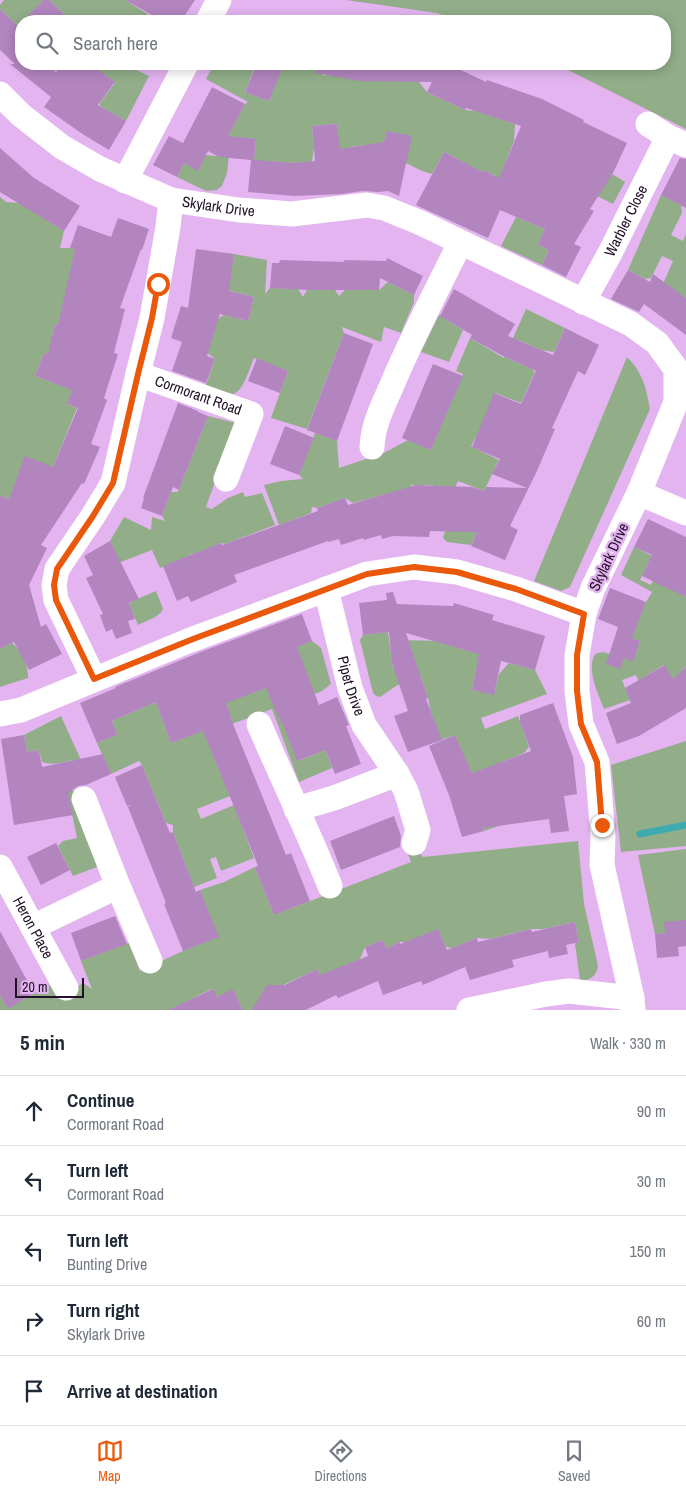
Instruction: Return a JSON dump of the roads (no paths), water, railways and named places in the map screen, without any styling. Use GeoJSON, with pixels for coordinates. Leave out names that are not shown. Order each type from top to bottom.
{"type":"FeatureCollection","features":[{"type":"Feature","properties":{"kind":"street"},"geometry":{"type":"LineString","coordinates":[[211,15],[219,0]]}},
{"type":"Feature","properties":{"kind":"street"},"geometry":{"type":"LineString","coordinates":[[125,181],[183,70]]}},
{"type":"Feature","properties":{"kind":"street","name":"Skylark Drive"},"geometry":{"type":"LineString","coordinates":[[0,94],[21,114],[62,147],[100,170],[171,200],[239,210],[292,214],[367,205],[384,208],[420,223],[631,324],[657,343],[676,369],[676,402],[639,494],[593,588],[584,614],[577,655],[577,691],[581,724],[597,762],[603,836],[602,865],[632,1004]]}},
{"type":"Feature","properties":{"kind":"street","name":"Warbler Close"},"geometry":{"type":"LineString","coordinates":[[583,302],[677,141],[648,124]]}},
{"type":"Feature","properties":{"kind":"street","name":"Cormorant Road"},"geometry":{"type":"LineString","coordinates":[[94,679],[56,600],[54,585],[57,569],[113,483],[152,318],[171,200]]}},
{"type":"Feature","properties":{"kind":"street"},"geometry":{"type":"LineString","coordinates":[[372,447],[374,428],[397,374],[460,243]]}},
{"type":"Feature","properties":{"kind":"street","name":"Cormorant Road"},"geometry":{"type":"LineString","coordinates":[[138,374],[251,414],[226,478]]}},
{"type":"Feature","properties":{"kind":"street"},"geometry":{"type":"LineString","coordinates":[[639,494],[686,513]]}},
{"type":"Feature","properties":{"kind":"street"},"geometry":{"type":"LineString","coordinates":[[0,714],[21,710],[183,643],[367,574],[414,567],[457,572],[516,589],[584,614]]}},
{"type":"Feature","properties":{"kind":"street","name":"Pipet Drive"},"geometry":{"type":"LineString","coordinates":[[326,589],[350,688],[364,725],[397,774],[406,791],[418,830],[414,843]]}},
{"type":"Feature","properties":{"kind":"street"},"geometry":{"type":"LineString","coordinates":[[259,724],[296,809],[311,838],[330,886]]}},
{"type":"Feature","properties":{"kind":"street"},"geometry":{"type":"LineString","coordinates":[[296,809],[334,798],[397,774]]}},
{"type":"Feature","properties":{"kind":"street"},"geometry":{"type":"LineString","coordinates":[[84,799],[150,961]]}},
{"type":"Feature","properties":{"kind":"street","name":"Heron Place"},"geometry":{"type":"LineString","coordinates":[[0,867],[66,988]]}},
{"type":"Feature","properties":{"kind":"street"},"geometry":{"type":"LineString","coordinates":[[33,927],[118,886]]}},
{"type":"Feature","properties":{"kind":"street"},"geometry":{"type":"LineString","coordinates":[[469,1010],[569,991],[632,1004]]}},
{"type":"Feature","properties":{"kind":"waterway"},"geometry":{"type":"LineString","coordinates":[[640,834],[686,825]]}}]}
